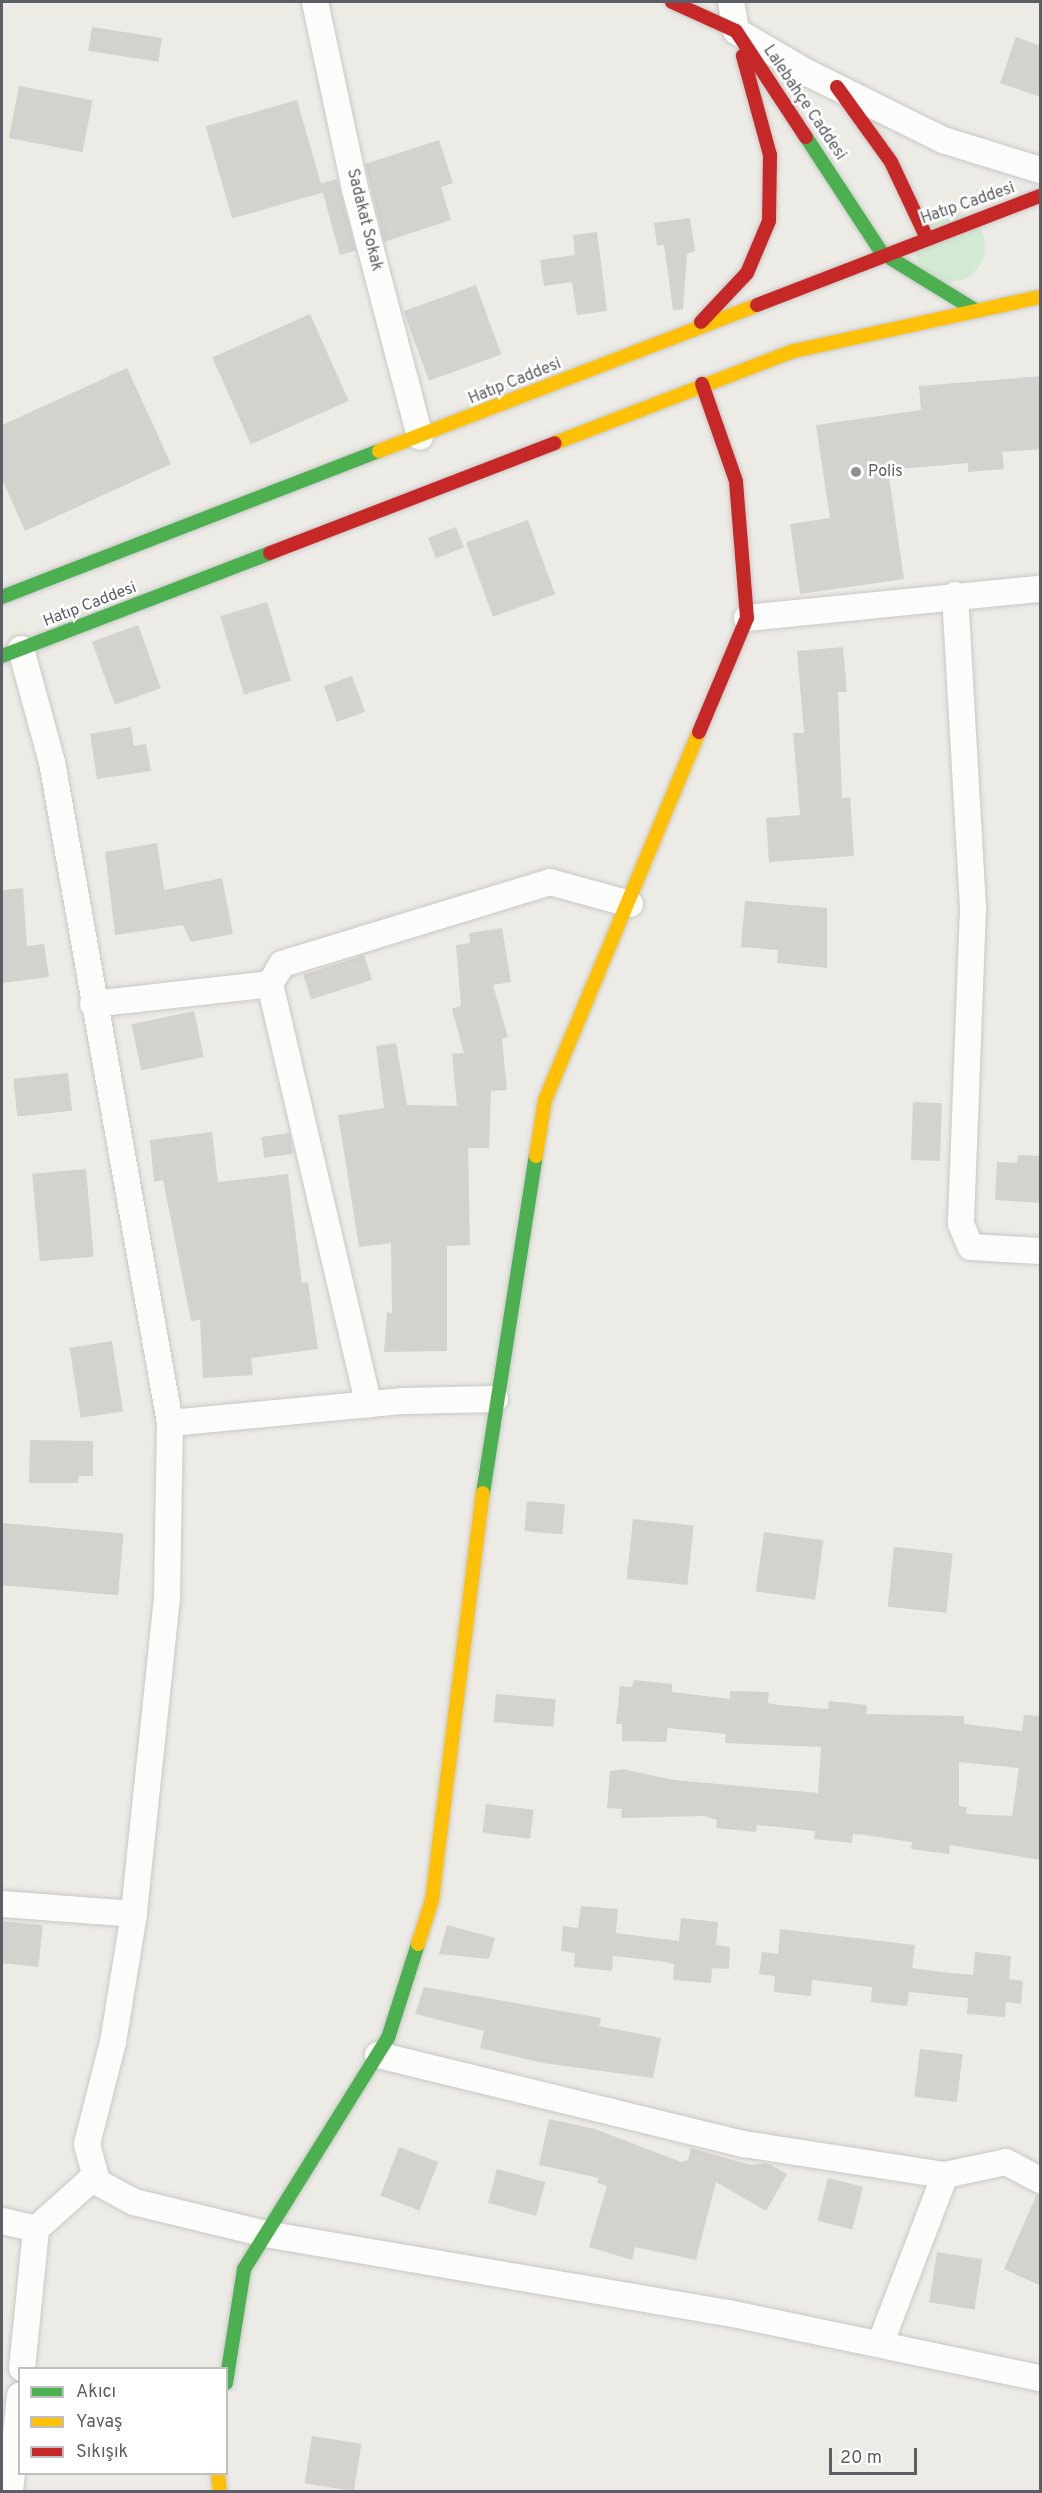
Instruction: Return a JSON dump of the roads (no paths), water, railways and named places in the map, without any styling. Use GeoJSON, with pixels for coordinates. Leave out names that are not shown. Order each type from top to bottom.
{"type":"FeatureCollection","features":[{"type":"Feature","properties":{"kind":"street","name":"Sadakat Sokak"},"geometry":{"type":"LineString","coordinates":[[315,2],[355,189],[420,437]]}},
{"type":"Feature","properties":{"kind":"street"},"geometry":{"type":"LineString","coordinates":[[672,2],[736,31],[837,87],[943,140],[1041,170]]}},
{"type":"Feature","properties":{"kind":"street"},"geometry":{"type":"LineString","coordinates":[[696,328],[747,273],[769,222],[770,155],[736,31],[731,2]]}},
{"type":"Feature","properties":{"kind":"street","name":"Lalebahçe Caddesi"},"geometry":{"type":"LineString","coordinates":[[736,31],[882,253]]}},
{"type":"Feature","properties":{"kind":"street"},"geometry":{"type":"LineString","coordinates":[[837,87],[891,162],[926,236]]}},
{"type":"Feature","properties":{"kind":"street","name":"Hatıp Caddesi"},"geometry":{"type":"LineString","coordinates":[[2,597],[420,437],[926,236],[1041,196]]}},
{"type":"Feature","properties":{"kind":"street"},"geometry":{"type":"LineString","coordinates":[[882,253],[975,310]]}},
{"type":"Feature","properties":{"kind":"street","name":"Hatıp Caddesi"},"geometry":{"type":"LineString","coordinates":[[11,653],[702,384],[794,351],[1041,297]]}},
{"type":"Feature","properties":{"kind":"street"},"geometry":{"type":"LineString","coordinates":[[228,2370],[244,2269],[388,2038],[432,1900],[495,1399],[545,1100],[630,904],[747,618],[736,481],[702,384]]}},
{"type":"Feature","properties":{"kind":"street"},"geometry":{"type":"LineString","coordinates":[[747,618],[955,595],[1041,589]]}},
{"type":"Feature","properties":{"kind":"street"},"geometry":{"type":"LineString","coordinates":[[955,595],[974,909],[961,1224],[971,1247],[1041,1251]]}},
{"type":"Feature","properties":{"kind":"street"},"geometry":{"type":"LineString","coordinates":[[11,653],[52,762],[93,1004],[170,1423],[168,1598],[134,1914],[113,2042],[87,2144],[95,2176],[134,2202],[266,2235],[728,2313],[1041,2378]]}},
{"type":"Feature","properties":{"kind":"street"},"geometry":{"type":"LineString","coordinates":[[369,1405],[270,984],[282,964],[550,882],[630,904]]}},
{"type":"Feature","properties":{"kind":"street"},"geometry":{"type":"LineString","coordinates":[[93,1004],[270,984]]}},
{"type":"Feature","properties":{"kind":"street"},"geometry":{"type":"LineString","coordinates":[[170,1423],[369,1405],[495,1399]]}},
{"type":"Feature","properties":{"kind":"street"},"geometry":{"type":"LineString","coordinates":[[2,1904],[134,1914]]}},
{"type":"Feature","properties":{"kind":"street"},"geometry":{"type":"LineString","coordinates":[[378,2055],[744,2144],[945,2175],[1006,2162],[1041,2180]]}},
{"type":"Feature","properties":{"kind":"street"},"geometry":{"type":"LineString","coordinates":[[880,2344],[945,2175]]}},
{"type":"Feature","properties":{"kind":"street"},"geometry":{"type":"LineString","coordinates":[[22,2367],[36,2229],[95,2176]]}},
{"type":"Feature","properties":{"kind":"street"},"geometry":{"type":"LineString","coordinates":[[2,2221],[36,2229]]}},
{"type":"Feature","properties":{"kind":"street"},"geometry":{"type":"LineString","coordinates":[[10,2492],[18,2415]]}},
{"type":"Feature","properties":{"kind":"street"},"geometry":{"type":"LineString","coordinates":[[218,2475],[220,2492]]}},
{"type":"Feature","properties":{"kind":"place","name":"Polis"},"geometry":{"type":"Point","coordinates":[856,472]}}]}
